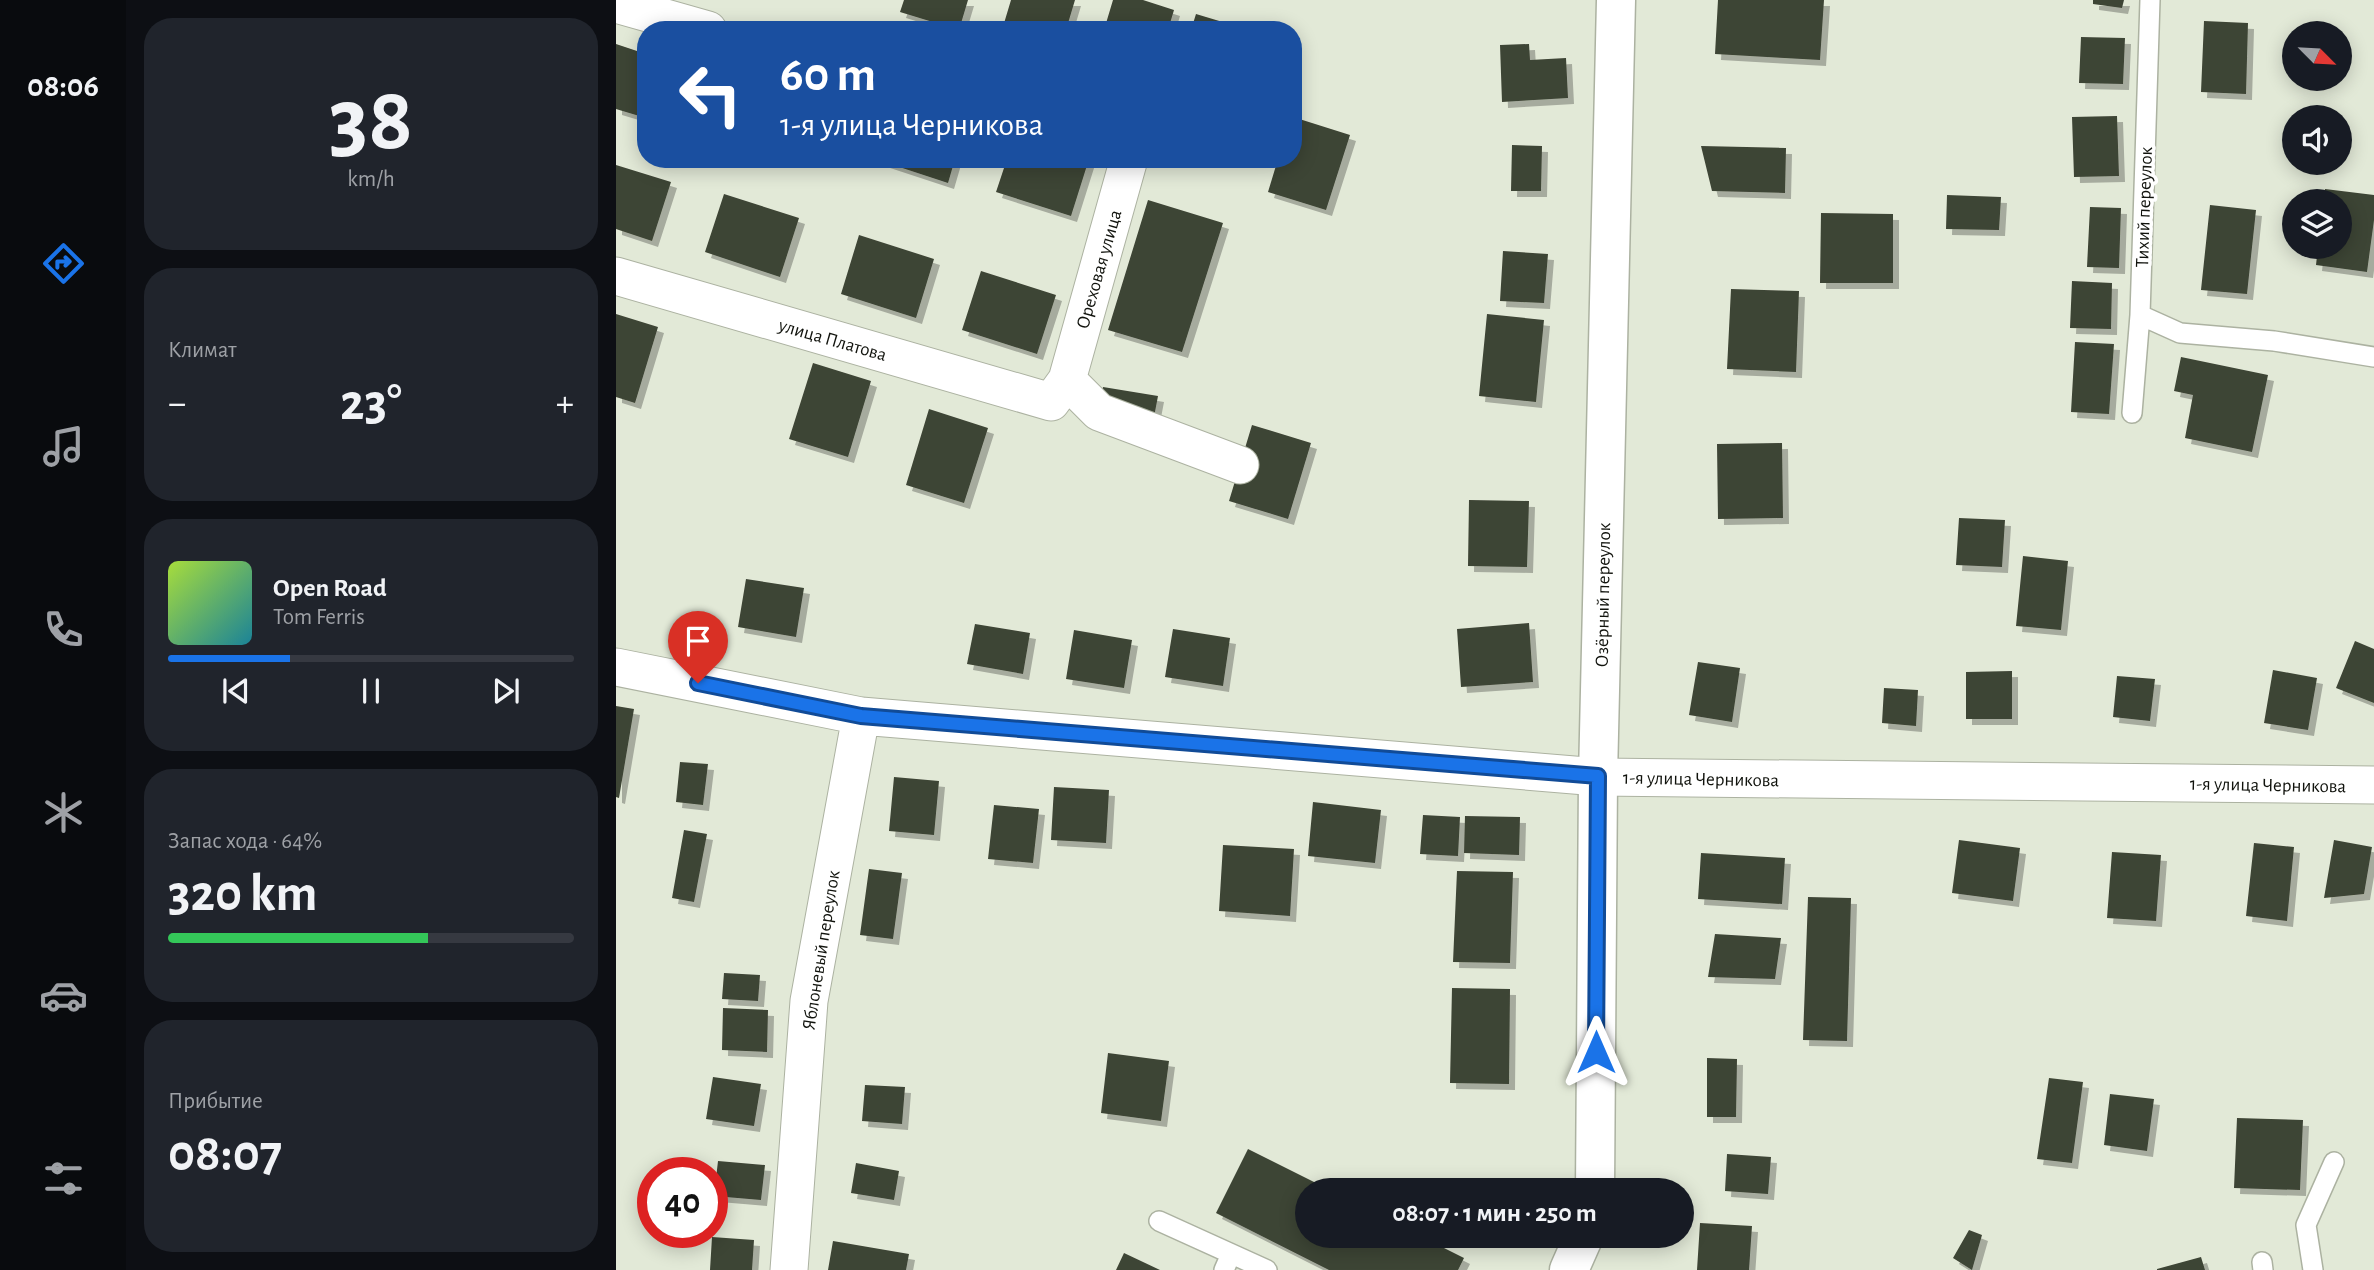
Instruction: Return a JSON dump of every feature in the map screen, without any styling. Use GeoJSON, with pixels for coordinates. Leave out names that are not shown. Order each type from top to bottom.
{"type":"FeatureCollection","features":[{"type":"Feature","properties":{"kind":"street","name":"Озёрный переулок"},"geometry":{"type":"LineString","coordinates":[[1595,1178],[1598,776],[1616,0]]}},
{"type":"Feature","properties":{"kind":"street"},"geometry":{"type":"LineString","coordinates":[[616,4],[676,21]]}},
{"type":"Feature","properties":{"kind":"street","name":"Ореховая улица"},"geometry":{"type":"LineString","coordinates":[[1059,391],[1126,168]]}},
{"type":"Feature","properties":{"kind":"street","name":"улица Платова"},"geometry":{"type":"LineString","coordinates":[[616,276],[1059,391]]}},
{"type":"Feature","properties":{"kind":"street"},"geometry":{"type":"LineString","coordinates":[[1059,391],[1098,412],[1240,465]]}},
{"type":"Feature","properties":{"kind":"street","name":"1-я улица Черникова"},"geometry":{"type":"LineString","coordinates":[[616,667],[861,716],[1598,776],[2374,785]]}},
{"type":"Feature","properties":{"kind":"street","name":"Яблоневый переулок"},"geometry":{"type":"LineString","coordinates":[[789,1270],[809,1001],[861,716]]}},
{"type":"Feature","properties":{"kind":"street"},"geometry":{"type":"LineString","coordinates":[[1569,1270],[1579,1248]]}},
{"type":"Feature","properties":{"kind":"lane","name":"Тихий переулок"},"geometry":{"type":"LineString","coordinates":[[2132,413],[2140,315],[2150,0]]}},
{"type":"Feature","properties":{"kind":"lane"},"geometry":{"type":"LineString","coordinates":[[2140,315],[2180,333],[2274,341],[2374,357]]}},
{"type":"Feature","properties":{"kind":"lane"},"geometry":{"type":"LineString","coordinates":[[2313,1270],[2306,1226],[2334,1162]]}},
{"type":"Feature","properties":{"kind":"lane"},"geometry":{"type":"LineString","coordinates":[[1159,1221],[1228,1262],[1267,1270]]}},
{"type":"Feature","properties":{"kind":"building"},"geometry":{"type":"Polygon","coordinates":[[[904,0],[968,0],[962,21],[930,21],[900,12],[904,0]]]}},
{"type":"Feature","properties":{"kind":"building"},"geometry":{"type":"Polygon","coordinates":[[[1011,0],[1075,0],[1069,21],[1005,21],[1011,0]]]}},
{"type":"Feature","properties":{"kind":"building"},"geometry":{"type":"Polygon","coordinates":[[[1113,0],[1143,0],[1174,10],[1171,21],[1107,21],[1113,0]]]}},
{"type":"Feature","properties":{"kind":"building"},"geometry":{"type":"Polygon","coordinates":[[[1718,0],[1824,0],[1820,60],[1715,54],[1718,0]]]}},
{"type":"Feature","properties":{"kind":"building"},"geometry":{"type":"Polygon","coordinates":[[[2093,0],[2124,0],[2122,8],[2093,4],[2093,0]]]}},
{"type":"Feature","properties":{"kind":"building"},"geometry":{"type":"Polygon","coordinates":[[[1196,14],[1219,21],[1194,21],[1196,14]]]}},
{"type":"Feature","properties":{"kind":"building"},"geometry":{"type":"Polygon","coordinates":[[[2204,21],[2248,23],[2246,94],[2201,92],[2204,21]]]}},
{"type":"Feature","properties":{"kind":"building"},"geometry":{"type":"Polygon","coordinates":[[[2081,37],[2125,38],[2123,84],[2079,83],[2081,37]]]}},
{"type":"Feature","properties":{"kind":"building"},"geometry":{"type":"Polygon","coordinates":[[[616,44],[637,51],[637,115],[616,109],[616,44]]]}},
{"type":"Feature","properties":{"kind":"building"},"geometry":{"type":"Polygon","coordinates":[[[1529,44],[1530,60],[1566,58],[1568,98],[1502,102],[1500,45],[1529,44]]]}},
{"type":"Feature","properties":{"kind":"building"},"geometry":{"type":"Polygon","coordinates":[[[2117,116],[2119,176],[2074,177],[2072,117],[2117,116]]]}},
{"type":"Feature","properties":{"kind":"building"},"geometry":{"type":"Polygon","coordinates":[[[1302,120],[1350,135],[1326,210],[1268,192],[1275,168],[1302,168],[1302,120]]]}},
{"type":"Feature","properties":{"kind":"building"},"geometry":{"type":"Polygon","coordinates":[[[1512,145],[1542,146],[1541,191],[1511,191],[1512,145]]]}},
{"type":"Feature","properties":{"kind":"building"},"geometry":{"type":"Polygon","coordinates":[[[1701,146],[1786,148],[1785,193],[1712,191],[1701,146]]]}},
{"type":"Feature","properties":{"kind":"building"},"geometry":{"type":"Polygon","coordinates":[[[616,165],[671,182],[652,241],[616,229],[616,165]]]}},
{"type":"Feature","properties":{"kind":"building"},"geometry":{"type":"Polygon","coordinates":[[[902,168],[952,168],[948,183],[902,168]]]}},
{"type":"Feature","properties":{"kind":"building"},"geometry":{"type":"Polygon","coordinates":[[[1004,168],[1086,168],[1071,216],[996,192],[1004,168]]]}},
{"type":"Feature","properties":{"kind":"building"},"geometry":{"type":"Polygon","coordinates":[[[2352,192],[2374,195],[2374,220],[2367,272],[2316,265],[2317,259],[2352,259],[2352,192]]]}},
{"type":"Feature","properties":{"kind":"building"},"geometry":{"type":"Polygon","coordinates":[[[724,194],[799,218],[780,277],[705,252],[724,194]]]}},
{"type":"Feature","properties":{"kind":"building"},"geometry":{"type":"Polygon","coordinates":[[[1947,195],[2001,197],[1999,230],[1946,229],[1947,195]]]}},
{"type":"Feature","properties":{"kind":"building"},"geometry":{"type":"Polygon","coordinates":[[[1148,200],[1223,223],[1182,352],[1108,330],[1148,200]]]}},
{"type":"Feature","properties":{"kind":"building"},"geometry":{"type":"Polygon","coordinates":[[[2210,205],[2256,210],[2247,294],[2201,290],[2210,205]]]}},
{"type":"Feature","properties":{"kind":"building"},"geometry":{"type":"Polygon","coordinates":[[[2090,207],[2121,208],[2119,268],[2087,267],[2090,207]]]}},
{"type":"Feature","properties":{"kind":"building"},"geometry":{"type":"Polygon","coordinates":[[[1821,213],[1893,214],[1893,283],[1820,283],[1821,213]]]}},
{"type":"Feature","properties":{"kind":"building"},"geometry":{"type":"Polygon","coordinates":[[[859,235],[934,259],[916,318],[841,294],[859,235]]]}},
{"type":"Feature","properties":{"kind":"building"},"geometry":{"type":"Polygon","coordinates":[[[1503,251],[1548,254],[1544,303],[1500,301],[1503,251]]]}},
{"type":"Feature","properties":{"kind":"building"},"geometry":{"type":"Polygon","coordinates":[[[981,271],[1056,295],[1037,354],[962,330],[981,271]]]}},
{"type":"Feature","properties":{"kind":"building"},"geometry":{"type":"Polygon","coordinates":[[[2072,281],[2112,283],[2111,329],[2070,328],[2072,281]]]}},
{"type":"Feature","properties":{"kind":"building"},"geometry":{"type":"Polygon","coordinates":[[[1731,289],[1799,291],[1796,372],[1727,369],[1731,289]]]}},
{"type":"Feature","properties":{"kind":"building"},"geometry":{"type":"Polygon","coordinates":[[[616,314],[658,327],[635,403],[616,397],[616,314]]]}},
{"type":"Feature","properties":{"kind":"building"},"geometry":{"type":"Polygon","coordinates":[[[1487,314],[1544,320],[1536,402],[1479,396],[1487,314]]]}},
{"type":"Feature","properties":{"kind":"building"},"geometry":{"type":"Polygon","coordinates":[[[2075,342],[2114,344],[2109,414],[2071,412],[2075,342]]]}},
{"type":"Feature","properties":{"kind":"building"},"geometry":{"type":"Polygon","coordinates":[[[2181,357],[2268,375],[2252,452],[2185,438],[2193,395],[2174,391],[2181,357]]]}},
{"type":"Feature","properties":{"kind":"building"},"geometry":{"type":"Polygon","coordinates":[[[813,363],[871,381],[848,457],[789,439],[813,363]]]}},
{"type":"Feature","properties":{"kind":"building"},"geometry":{"type":"Polygon","coordinates":[[[1103,387],[1158,396],[1154,417],[1096,427],[1103,387]]]}},
{"type":"Feature","properties":{"kind":"building"},"geometry":{"type":"Polygon","coordinates":[[[929,409],[988,428],[964,503],[906,485],[929,409]]]}},
{"type":"Feature","properties":{"kind":"building"},"geometry":{"type":"Polygon","coordinates":[[[1252,425],[1311,443],[1288,519],[1229,501],[1252,425]]]}},
{"type":"Feature","properties":{"kind":"building"},"geometry":{"type":"Polygon","coordinates":[[[1782,443],[1783,518],[1718,519],[1717,444],[1782,443]]]}},
{"type":"Feature","properties":{"kind":"building"},"geometry":{"type":"Polygon","coordinates":[[[1469,500],[1529,501],[1527,567],[1468,566],[1469,500]]]}},
{"type":"Feature","properties":{"kind":"building"},"geometry":{"type":"Polygon","coordinates":[[[1959,518],[2005,520],[2002,567],[1956,565],[1959,518]]]}},
{"type":"Feature","properties":{"kind":"building"},"geometry":{"type":"Polygon","coordinates":[[[2023,556],[2068,561],[2061,630],[2016,626],[2023,556]]]}},
{"type":"Feature","properties":{"kind":"building"},"geometry":{"type":"Polygon","coordinates":[[[746,579],[804,588],[796,637],[738,627],[746,579]]]}},
{"type":"Feature","properties":{"kind":"building"},"geometry":{"type":"Polygon","coordinates":[[[1529,623],[1533,682],[1461,687],[1457,629],[1529,623]]]}},
{"type":"Feature","properties":{"kind":"building"},"geometry":{"type":"Polygon","coordinates":[[[975,624],[1030,633],[1023,674],[967,664],[975,624]]]}},
{"type":"Feature","properties":{"kind":"building"},"geometry":{"type":"Polygon","coordinates":[[[1173,629],[1230,638],[1223,686],[1165,677],[1173,629]]]}},
{"type":"Feature","properties":{"kind":"building"},"geometry":{"type":"Polygon","coordinates":[[[1074,630],[1132,640],[1124,688],[1066,679],[1074,630]]]}},
{"type":"Feature","properties":{"kind":"building"},"geometry":{"type":"Polygon","coordinates":[[[2355,641],[2374,649],[2374,703],[2336,688],[2355,641]]]}},
{"type":"Feature","properties":{"kind":"building"},"geometry":{"type":"Polygon","coordinates":[[[1698,662],[1740,668],[1732,722],[1689,715],[1698,662]]]}},
{"type":"Feature","properties":{"kind":"building"},"geometry":{"type":"Polygon","coordinates":[[[2273,670],[2317,678],[2308,730],[2264,723],[2273,670]]]}},
{"type":"Feature","properties":{"kind":"building"},"geometry":{"type":"Polygon","coordinates":[[[2012,671],[2012,719],[1966,719],[1966,672],[2012,671]]]}},
{"type":"Feature","properties":{"kind":"building"},"geometry":{"type":"Polygon","coordinates":[[[2117,676],[2155,679],[2150,721],[2113,717],[2117,676]]]}},
{"type":"Feature","properties":{"kind":"building"},"geometry":{"type":"Polygon","coordinates":[[[1884,688],[1918,690],[1916,726],[1882,723],[1884,688]]]}},
{"type":"Feature","properties":{"kind":"building"},"geometry":{"type":"Polygon","coordinates":[[[616,706],[634,709],[619,798],[616,797],[616,706]]]}},
{"type":"Feature","properties":{"kind":"building"},"geometry":{"type":"Polygon","coordinates":[[[680,762],[708,764],[703,805],[676,802],[680,762]]]}},
{"type":"Feature","properties":{"kind":"building"},"geometry":{"type":"Polygon","coordinates":[[[894,777],[939,781],[934,835],[889,831],[894,777]]]}},
{"type":"Feature","properties":{"kind":"building"},"geometry":{"type":"Polygon","coordinates":[[[1054,787],[1109,790],[1106,843],[1051,840],[1054,787]]]}},
{"type":"Feature","properties":{"kind":"building"},"geometry":{"type":"Polygon","coordinates":[[[1313,802],[1381,810],[1375,863],[1308,856],[1313,802]]]}},
{"type":"Feature","properties":{"kind":"building"},"geometry":{"type":"Polygon","coordinates":[[[994,805],[1039,809],[1033,863],[988,859],[994,805]]]}},
{"type":"Feature","properties":{"kind":"building"},"geometry":{"type":"Polygon","coordinates":[[[1423,815],[1460,817],[1458,856],[1420,854],[1423,815]]]}},
{"type":"Feature","properties":{"kind":"building"},"geometry":{"type":"Polygon","coordinates":[[[1465,816],[1520,817],[1519,855],[1464,853],[1465,816]]]}},
{"type":"Feature","properties":{"kind":"building"},"geometry":{"type":"Polygon","coordinates":[[[684,830],[707,834],[694,902],[672,898],[684,830]]]}},
{"type":"Feature","properties":{"kind":"building"},"geometry":{"type":"Polygon","coordinates":[[[1959,840],[2020,848],[2013,901],[1952,893],[1959,840]]]}},
{"type":"Feature","properties":{"kind":"building"},"geometry":{"type":"Polygon","coordinates":[[[2334,840],[2372,847],[2364,894],[2324,898],[2334,840]]]}},
{"type":"Feature","properties":{"kind":"building"},"geometry":{"type":"Polygon","coordinates":[[[2254,843],[2294,847],[2287,921],[2246,916],[2254,843]]]}},
{"type":"Feature","properties":{"kind":"building"},"geometry":{"type":"Polygon","coordinates":[[[1223,845],[1294,849],[1290,916],[1219,911],[1223,845]]]}},
{"type":"Feature","properties":{"kind":"building"},"geometry":{"type":"Polygon","coordinates":[[[2112,852],[2161,855],[2156,921],[2107,918],[2112,852]]]}},
{"type":"Feature","properties":{"kind":"building"},"geometry":{"type":"Polygon","coordinates":[[[1701,853],[1785,858],[1782,904],[1698,899],[1701,853]]]}},
{"type":"Feature","properties":{"kind":"building"},"geometry":{"type":"Polygon","coordinates":[[[869,869],[902,873],[893,939],[860,935],[869,869]]]}},
{"type":"Feature","properties":{"kind":"building"},"geometry":{"type":"Polygon","coordinates":[[[1457,871],[1513,872],[1510,963],[1453,962],[1457,871]]]}},
{"type":"Feature","properties":{"kind":"building"},"geometry":{"type":"Polygon","coordinates":[[[1808,897],[1851,898],[1847,1041],[1803,1040],[1808,897]]]}},
{"type":"Feature","properties":{"kind":"building"},"geometry":{"type":"Polygon","coordinates":[[[1715,934],[1781,938],[1775,979],[1708,977],[1715,934]]]}},
{"type":"Feature","properties":{"kind":"building"},"geometry":{"type":"Polygon","coordinates":[[[724,973],[760,975],[758,1001],[722,999],[724,973]]]}},
{"type":"Feature","properties":{"kind":"building"},"geometry":{"type":"Polygon","coordinates":[[[1452,988],[1510,989],[1509,1084],[1450,1083],[1452,988]]]}},
{"type":"Feature","properties":{"kind":"building"},"geometry":{"type":"Polygon","coordinates":[[[723,1008],[768,1010],[767,1052],[722,1050],[723,1008]]]}},
{"type":"Feature","properties":{"kind":"building"},"geometry":{"type":"Polygon","coordinates":[[[1108,1053],[1169,1061],[1161,1121],[1101,1113],[1108,1053]]]}},
{"type":"Feature","properties":{"kind":"building"},"geometry":{"type":"Polygon","coordinates":[[[1707,1058],[1737,1059],[1736,1117],[1707,1117],[1707,1058]]]}},
{"type":"Feature","properties":{"kind":"building"},"geometry":{"type":"Polygon","coordinates":[[[713,1077],[761,1084],[754,1126],[706,1119],[713,1077]]]}},
{"type":"Feature","properties":{"kind":"building"},"geometry":{"type":"Polygon","coordinates":[[[2049,1078],[2083,1082],[2072,1163],[2037,1159],[2049,1078]]]}},
{"type":"Feature","properties":{"kind":"building"},"geometry":{"type":"Polygon","coordinates":[[[865,1085],[905,1087],[902,1124],[862,1121],[865,1085]]]}},
{"type":"Feature","properties":{"kind":"building"},"geometry":{"type":"Polygon","coordinates":[[[2110,1094],[2154,1099],[2147,1151],[2104,1145],[2110,1094]]]}},
{"type":"Feature","properties":{"kind":"building"},"geometry":{"type":"Polygon","coordinates":[[[2237,1118],[2303,1120],[2300,1190],[2234,1188],[2237,1118]]]}},
{"type":"Feature","properties":{"kind":"building"},"geometry":{"type":"Polygon","coordinates":[[[1248,1149],[1306,1178],[1295,1178],[1295,1248],[1444,1248],[1464,1258],[1458,1270],[1329,1270],[1216,1213],[1248,1149]]]}},
{"type":"Feature","properties":{"kind":"building"},"geometry":{"type":"Polygon","coordinates":[[[1727,1154],[1771,1157],[1768,1194],[1725,1191],[1727,1154]]]}},
{"type":"Feature","properties":{"kind":"building"},"geometry":{"type":"Polygon","coordinates":[[[728,1162],[765,1165],[761,1200],[728,1197],[728,1162]]]}},
{"type":"Feature","properties":{"kind":"building"},"geometry":{"type":"Polygon","coordinates":[[[856,1163],[899,1171],[894,1200],[851,1193],[856,1163]]]}},
{"type":"Feature","properties":{"kind":"building"},"geometry":{"type":"Polygon","coordinates":[[[1700,1223],[1752,1226],[1749,1270],[1697,1270],[1700,1223]]]}},
{"type":"Feature","properties":{"kind":"building"},"geometry":{"type":"Polygon","coordinates":[[[1969,1230],[1982,1235],[1972,1270],[1953,1258],[1969,1230]]]}},
{"type":"Feature","properties":{"kind":"building"},"geometry":{"type":"Polygon","coordinates":[[[728,1238],[754,1240],[752,1270],[710,1270],[711,1248],[728,1248],[728,1238]]]}},
{"type":"Feature","properties":{"kind":"building"},"geometry":{"type":"Polygon","coordinates":[[[833,1241],[909,1254],[906,1270],[828,1270],[833,1241]]]}},
{"type":"Feature","properties":{"kind":"building"},"geometry":{"type":"Polygon","coordinates":[[[1124,1253],[1160,1270],[1116,1270],[1124,1253]]]}},
{"type":"Feature","properties":{"kind":"building"},"geometry":{"type":"Polygon","coordinates":[[[2201,1257],[2205,1270],[2157,1270],[2157,1269],[2201,1257]]]}},
{"type":"Feature","properties":{"kind":"route"},"geometry":{"type":"LineString","coordinates":[[698,683],[861,716],[1598,776],[1596,1052]]}}]}
